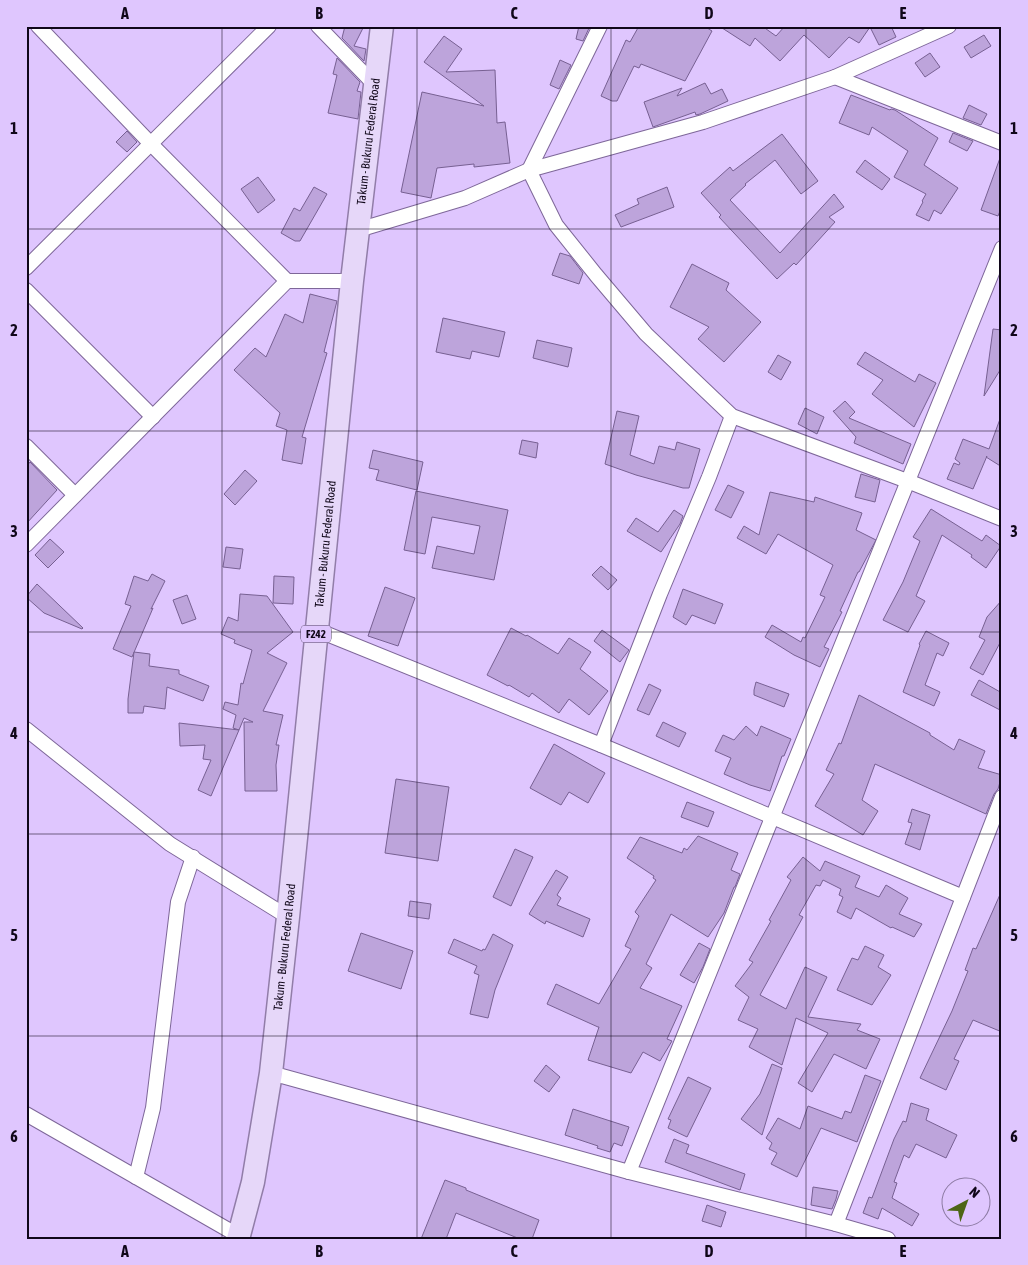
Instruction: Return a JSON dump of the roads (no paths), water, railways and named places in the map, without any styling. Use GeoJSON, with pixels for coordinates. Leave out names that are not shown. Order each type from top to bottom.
{"type":"FeatureCollection","features":[{"type":"Feature","properties":{"kind":"main road","name":"Takum - Bukuru Federal Road"},"geometry":{"type":"LineString","coordinates":[[239,1237],[253,1182],[271,1073],[352,280],[382,26]]}},
{"type":"Feature","properties":{"kind":"street"},"geometry":{"type":"LineString","coordinates":[[38,26],[151,144],[288,280],[352,280]]}},
{"type":"Feature","properties":{"kind":"street"},"geometry":{"type":"LineString","coordinates":[[26,268],[270,26]]}},
{"type":"Feature","properties":{"kind":"street"},"geometry":{"type":"LineString","coordinates":[[318,26],[375,85]]}},
{"type":"Feature","properties":{"kind":"street"},"geometry":{"type":"LineString","coordinates":[[529,170],[600,26]]}},
{"type":"Feature","properties":{"kind":"street"},"geometry":{"type":"LineString","coordinates":[[358,230],[465,198],[529,170],[703,122],[834,77],[949,26]]}},
{"type":"Feature","properties":{"kind":"street"},"geometry":{"type":"LineString","coordinates":[[834,77],[1002,143]]}},
{"type":"Feature","properties":{"kind":"street"},"geometry":{"type":"LineString","coordinates":[[529,170],[556,224],[596,275],[646,334],[732,416],[910,482],[1002,519]]}},
{"type":"Feature","properties":{"kind":"street"},"geometry":{"type":"LineString","coordinates":[[629,1172],[910,482],[1002,248]]}},
{"type":"Feature","properties":{"kind":"street"},"geometry":{"type":"LineString","coordinates":[[26,545],[288,280]]}},
{"type":"Feature","properties":{"kind":"street"},"geometry":{"type":"LineString","coordinates":[[26,290],[153,417]]}},
{"type":"Feature","properties":{"kind":"street"},"geometry":{"type":"LineString","coordinates":[[601,745],[732,416]]}},
{"type":"Feature","properties":{"kind":"street"},"geometry":{"type":"LineString","coordinates":[[26,446],[75,495]]}},
{"type":"Feature","properties":{"kind":"street"},"geometry":{"type":"LineString","coordinates":[[316,630],[601,745],[963,897]]}},
{"type":"Feature","properties":{"kind":"street"},"geometry":{"type":"LineString","coordinates":[[26,729],[170,844],[288,917]]}},
{"type":"Feature","properties":{"kind":"street"},"geometry":{"type":"LineString","coordinates":[[836,1224],[1002,797]]}},
{"type":"Feature","properties":{"kind":"street"},"geometry":{"type":"LineString","coordinates":[[136,1177],[153,1108],[178,902],[193,858]]}},
{"type":"Feature","properties":{"kind":"street"},"geometry":{"type":"LineString","coordinates":[[271,1073],[629,1172],[836,1224],[865,1236],[888,1239]]}},
{"type":"Feature","properties":{"kind":"street"},"geometry":{"type":"LineString","coordinates":[[26,1114],[239,1237]]}}]}
